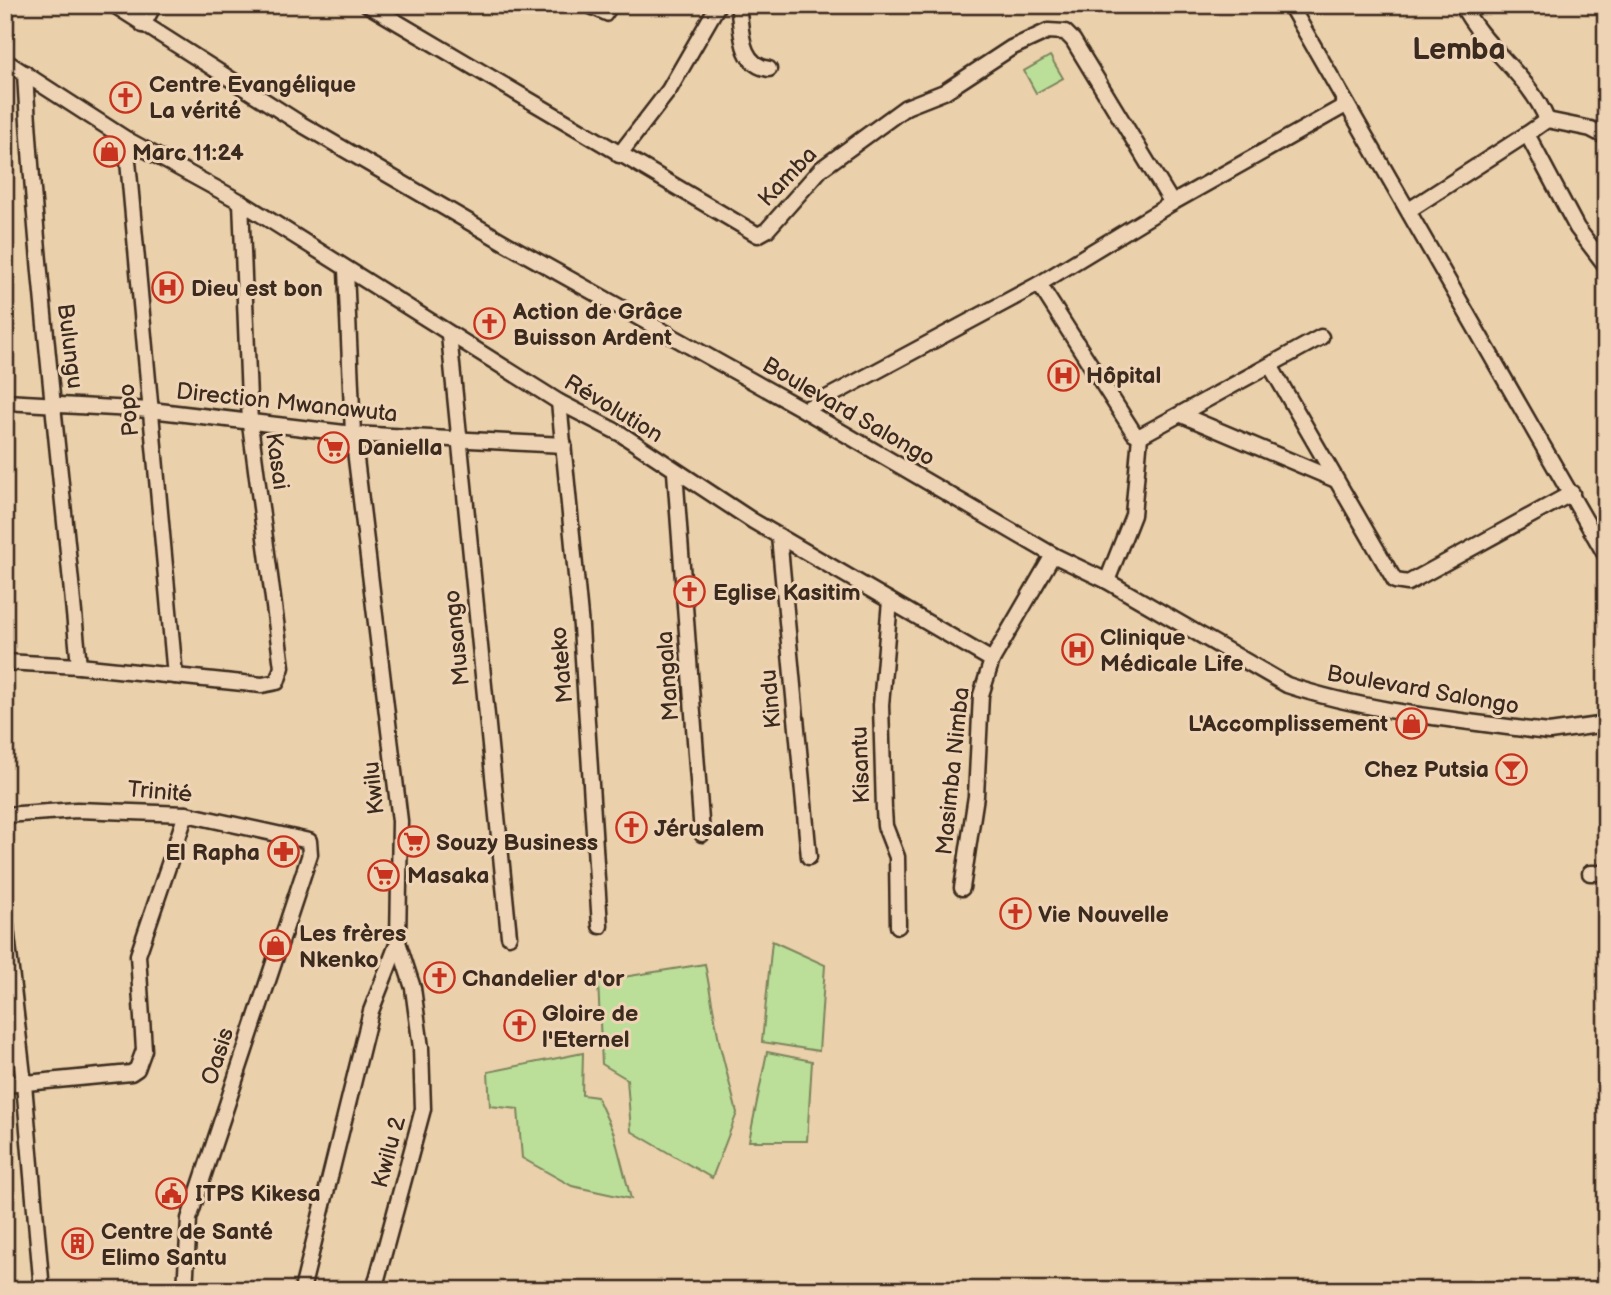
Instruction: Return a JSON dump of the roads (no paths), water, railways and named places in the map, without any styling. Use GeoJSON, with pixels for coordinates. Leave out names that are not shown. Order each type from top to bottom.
{"type":"FeatureCollection","features":[{"type":"Feature","properties":{"kind":"street","name":"Boulevard Salongo"},"geometry":{"type":"LineString","coordinates":[[114,5],[301,124],[507,244],[804,410],[1053,555],[1107,581],[1260,671],[1319,695],[1389,710],[1549,732],[1606,724]]}},
{"type":"Feature","properties":{"kind":"street"},"geometry":{"type":"LineString","coordinates":[[143,25],[154,5]]}},
{"type":"Feature","properties":{"kind":"street","name":"Kamba"},"geometry":{"type":"LineString","coordinates":[[368,5],[758,235],[767,230],[821,169],[906,107],[944,92],[1011,48],[1056,29],[1065,32],[1073,40],[1172,204]]}},
{"type":"Feature","properties":{"kind":"street"},"geometry":{"type":"LineString","coordinates":[[619,155],[669,90],[718,5]]}},
{"type":"Feature","properties":{"kind":"street"},"geometry":{"type":"LineString","coordinates":[[738,5],[747,59],[757,68],[769,69]]}},
{"type":"Feature","properties":{"kind":"street"},"geometry":{"type":"LineString","coordinates":[[1290,5],[1572,493],[1600,534],[1606,556]]}},
{"type":"Feature","properties":{"kind":"street"},"geometry":{"type":"LineString","coordinates":[[1462,5],[1474,27],[1533,94],[1547,120]]}},
{"type":"Feature","properties":{"kind":"street","name":"Révolution"},"geometry":{"type":"LineString","coordinates":[[5,61],[127,139],[241,202],[559,402],[621,434],[675,472],[779,536],[992,660]]}},
{"type":"Feature","properties":{"kind":"street","name":"Bulungu"},"geometry":{"type":"LineString","coordinates":[[24,74],[34,232],[55,406],[79,666]]}},
{"type":"Feature","properties":{"kind":"street"},"geometry":{"type":"LineString","coordinates":[[804,410],[1039,285],[1172,204],[1346,105]]}},
{"type":"Feature","properties":{"kind":"street"},"geometry":{"type":"LineString","coordinates":[[1409,210],[1547,120],[1591,129],[1606,137]]}},
{"type":"Feature","properties":{"kind":"street"},"geometry":{"type":"LineString","coordinates":[[1527,134],[1577,228],[1606,265]]}},
{"type":"Feature","properties":{"kind":"street","name":"Popo"},"geometry":{"type":"LineString","coordinates":[[127,139],[175,676]]}},
{"type":"Feature","properties":{"kind":"street","name":"Kasai"},"geometry":{"type":"LineString","coordinates":[[175,676],[271,685],[277,682],[282,667],[250,424],[241,202]]}},
{"type":"Feature","properties":{"kind":"street","name":"Kwilu"},"geometry":{"type":"LineString","coordinates":[[302,1290],[371,1012],[398,943],[400,821],[353,434],[346,270]]}},
{"type":"Feature","properties":{"kind":"street"},"geometry":{"type":"LineString","coordinates":[[1039,285],[1133,433],[1140,436],[1271,367],[1321,337]]}},
{"type":"Feature","properties":{"kind":"street","name":"Musango"},"geometry":{"type":"LineString","coordinates":[[449,335],[509,936]]}},
{"type":"Feature","properties":{"kind":"street"},"geometry":{"type":"LineString","coordinates":[[1271,367],[1395,581],[1400,584],[1408,583],[1572,493]]}},
{"type":"Feature","properties":{"kind":"street","name":"Direction Mwanawuta"},"geometry":{"type":"LineString","coordinates":[[5,401],[151,410],[250,424],[353,434],[564,445]]}},
{"type":"Feature","properties":{"kind":"street","name":"Mateko"},"geometry":{"type":"LineString","coordinates":[[559,402],[587,693],[600,926]]}},
{"type":"Feature","properties":{"kind":"street"},"geometry":{"type":"LineString","coordinates":[[1182,415],[1336,480]]}},
{"type":"Feature","properties":{"kind":"street"},"geometry":{"type":"LineString","coordinates":[[1107,581],[1133,515],[1140,436]]}},
{"type":"Feature","properties":{"kind":"street","name":"Mangala"},"geometry":{"type":"LineString","coordinates":[[675,472],[702,834]]}},
{"type":"Feature","properties":{"kind":"street","name":"Kindu"},"geometry":{"type":"LineString","coordinates":[[779,536],[809,857]]}},
{"type":"Feature","properties":{"kind":"street"},"geometry":{"type":"LineString","coordinates":[[992,660],[1053,555]]}},
{"type":"Feature","properties":{"kind":"street","name":"Kisantu"},"geometry":{"type":"LineString","coordinates":[[890,601],[881,705],[885,826],[898,857],[898,926]]}},
{"type":"Feature","properties":{"kind":"street","name":"Masimba Nimba"},"geometry":{"type":"LineString","coordinates":[[962,888],[976,796],[981,695],[992,660]]}},
{"type":"Feature","properties":{"kind":"street"},"geometry":{"type":"LineString","coordinates":[[5,662],[175,676]]}},
{"type":"Feature","properties":{"kind":"street","name":"Trinité"},"geometry":{"type":"LineString","coordinates":[[5,815],[77,810],[186,814],[309,841]]}},
{"type":"Feature","properties":{"kind":"street"},"geometry":{"type":"LineString","coordinates":[[5,1085],[137,1069],[144,1050],[138,955],[186,814]]}},
{"type":"Feature","properties":{"kind":"street","name":"Oasis"},"geometry":{"type":"LineString","coordinates":[[185,1290],[189,1219],[310,854],[309,841]]}},
{"type":"Feature","properties":{"kind":"street"},"geometry":{"type":"LineString","coordinates":[[1590,873],[1606,873]]}},
{"type":"Feature","properties":{"kind":"street"},"geometry":{"type":"LineString","coordinates":[[5,918],[24,1084],[42,1290]]}},
{"type":"Feature","properties":{"kind":"street","name":"Kwilu 2"},"geometry":{"type":"LineString","coordinates":[[374,1290],[423,1109],[421,1048],[414,988],[398,943]]}},
{"type":"Feature","properties":{"kind":"lane"},"geometry":{"type":"LineString","coordinates":[[580,5],[607,17],[615,5]]}},
{"type":"Feature","properties":{"kind":"place","name":"Centre Evangélique La vérité"},"geometry":{"type":"Point","coordinates":[126,97]}},
{"type":"Feature","properties":{"kind":"place","name":"Marc 11:24"},"geometry":{"type":"Point","coordinates":[109,152]}},
{"type":"Feature","properties":{"kind":"place","name":"Dieu est bon"},"geometry":{"type":"Point","coordinates":[168,288]}},
{"type":"Feature","properties":{"kind":"place","name":"Action de Grâce Buisson Ardent"},"geometry":{"type":"Point","coordinates":[490,324]}},
{"type":"Feature","properties":{"kind":"place","name":"Hôpital"},"geometry":{"type":"Point","coordinates":[1063,375]}},
{"type":"Feature","properties":{"kind":"place","name":"Daniella"},"geometry":{"type":"Point","coordinates":[334,447]}},
{"type":"Feature","properties":{"kind":"place","name":"Eglise Kasitim"},"geometry":{"type":"Point","coordinates":[690,592]}},
{"type":"Feature","properties":{"kind":"place","name":"Clinique Médicale Life"},"geometry":{"type":"Point","coordinates":[1077,650]}},
{"type":"Feature","properties":{"kind":"place","name":"L'Accomplissement"},"geometry":{"type":"Point","coordinates":[1411,723]}},
{"type":"Feature","properties":{"kind":"place","name":"Chez Putsia"},"geometry":{"type":"Point","coordinates":[1512,769]}},
{"type":"Feature","properties":{"kind":"place","name":"Jérusalem"},"geometry":{"type":"Point","coordinates":[631,828]}},
{"type":"Feature","properties":{"kind":"place","name":"Souzy Business"},"geometry":{"type":"Point","coordinates":[413,842]}},
{"type":"Feature","properties":{"kind":"place","name":"El Rapha"},"geometry":{"type":"Point","coordinates":[283,852]}},
{"type":"Feature","properties":{"kind":"place","name":"Masaka"},"geometry":{"type":"Point","coordinates":[384,875]}},
{"type":"Feature","properties":{"kind":"place","name":"Vie Nouvelle"},"geometry":{"type":"Point","coordinates":[1015,914]}},
{"type":"Feature","properties":{"kind":"place","name":"Les frères Nkenko"},"geometry":{"type":"Point","coordinates":[276,946]}},
{"type":"Feature","properties":{"kind":"place","name":"Chandelier d'or"},"geometry":{"type":"Point","coordinates":[439,978]}},
{"type":"Feature","properties":{"kind":"place","name":"Gloire de l'Eternel"},"geometry":{"type":"Point","coordinates":[519,1026]}},
{"type":"Feature","properties":{"kind":"place","name":"ITPS Kikesa"},"geometry":{"type":"Point","coordinates":[172,1193]}},
{"type":"Feature","properties":{"kind":"place","name":"Centre de Santé Elimo Santu"},"geometry":{"type":"Point","coordinates":[78,1244]}},
{"type":"Feature","properties":{"kind":"district","name":"Lemba"},"geometry":{"type":"Point","coordinates":[1459,49]}}]}
